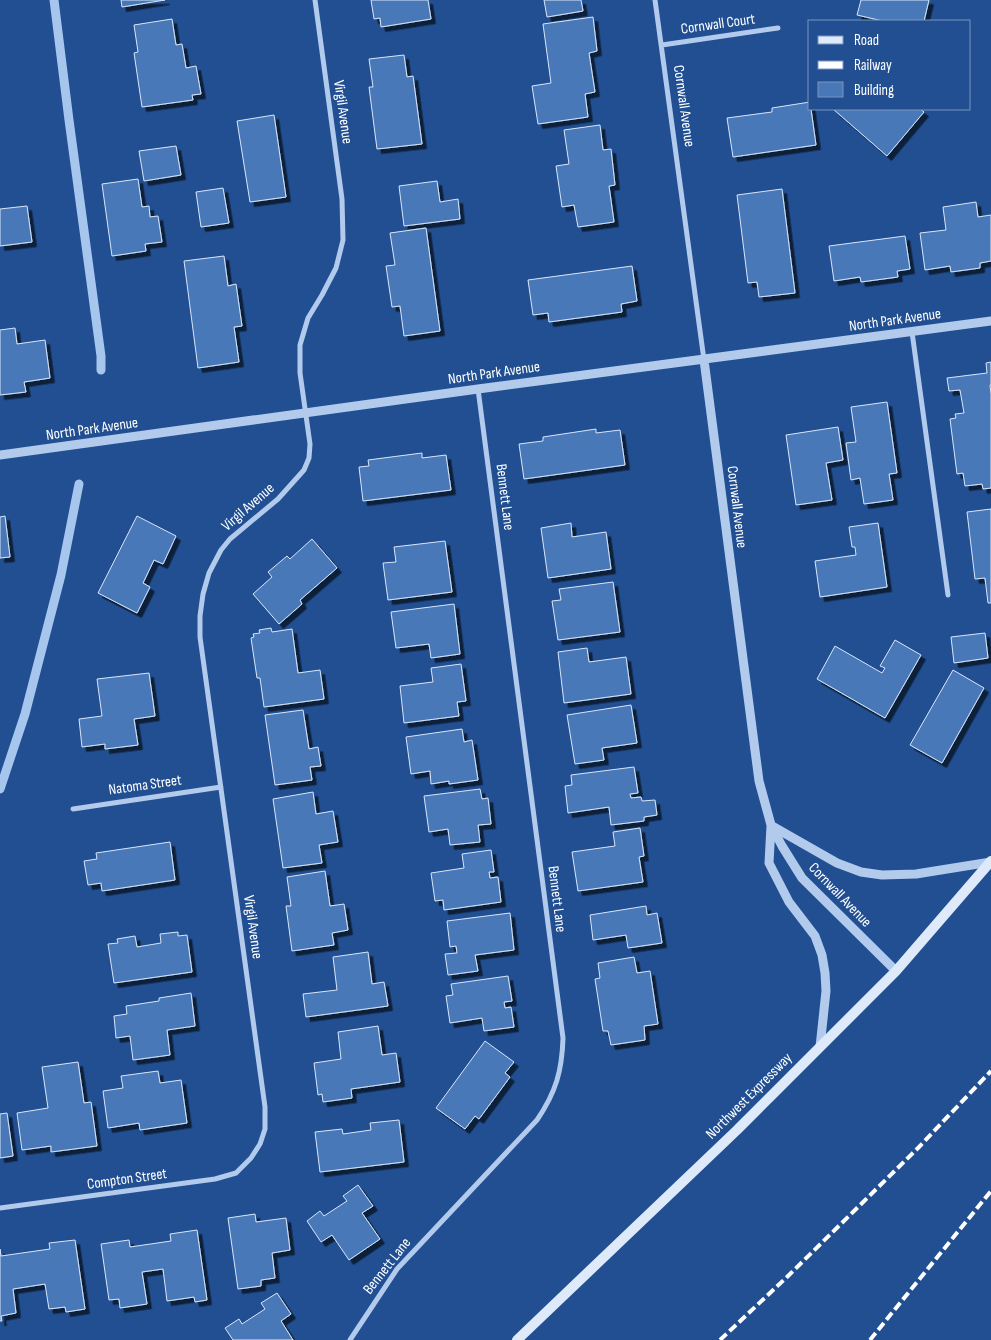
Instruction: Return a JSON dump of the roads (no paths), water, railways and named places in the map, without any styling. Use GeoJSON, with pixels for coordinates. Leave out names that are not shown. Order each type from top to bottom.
{"type":"FeatureCollection","features":[{"type":"Feature","properties":{"kind":"main road","name":"Northwest Expressway"},"geometry":{"type":"LineString","coordinates":[[517,1340],[737,1130],[896,971],[991,862]]}},
{"type":"Feature","properties":{"kind":"street","name":"Virgil Avenue"},"geometry":{"type":"LineString","coordinates":[[251,1158],[260,1144],[265,1129],[266,1107],[200,637],[200,616],[203,594],[209,573],[221,550],[230,539],[278,499],[304,470],[309,458],[310,444],[300,373],[300,345],[308,318],[336,268],[342,240],[342,199],[315,0]]}},
{"type":"Feature","properties":{"kind":"street","name":"Cornwall Avenue"},"geometry":{"type":"LineString","coordinates":[[655,0],[704,360],[758,781],[771,826],[802,878],[896,971]]}},
{"type":"Feature","properties":{"kind":"street","name":"Cornwall Court"},"geometry":{"type":"LineString","coordinates":[[662,45],[778,28]]}},
{"type":"Feature","properties":{"kind":"street","name":"North Park Avenue"},"geometry":{"type":"LineString","coordinates":[[0,455],[991,321]]}},
{"type":"Feature","properties":{"kind":"street"},"geometry":{"type":"LineString","coordinates":[[912,332],[948,594]]}},
{"type":"Feature","properties":{"kind":"street","name":"Bennett Lane"},"geometry":{"type":"LineString","coordinates":[[350,1340],[397,1269],[537,1120],[547,1104],[559,1077],[562,1057],[563,1038],[478,389]]}},
{"type":"Feature","properties":{"kind":"street","name":"Natoma Street"},"geometry":{"type":"LineString","coordinates":[[73,809],[221,787]]}},
{"type":"Feature","properties":{"kind":"street"},"geometry":{"type":"LineString","coordinates":[[820,1047],[826,991],[822,956],[815,936],[789,902],[769,863],[771,826],[837,863],[861,872],[882,875],[916,874],[991,862]]}},
{"type":"Feature","properties":{"kind":"street","name":"Compton Street"},"geometry":{"type":"LineString","coordinates":[[0,1208],[215,1180],[236,1172],[251,1158]]}},
{"type":"Feature","properties":{"kind":"waterway"},"geometry":{"type":"LineString","coordinates":[[54,0],[101,356],[101,370]]}},
{"type":"Feature","properties":{"kind":"waterway"},"geometry":{"type":"LineString","coordinates":[[0,789],[25,714],[61,575],[79,484]]}},
{"type":"Feature","properties":{"kind":"railway"},"geometry":{"type":"LineString","coordinates":[[720,1340],[918,1148],[991,1071]]}},
{"type":"Feature","properties":{"kind":"railway"},"geometry":{"type":"LineString","coordinates":[[870,1340],[991,1191]]}}]}
